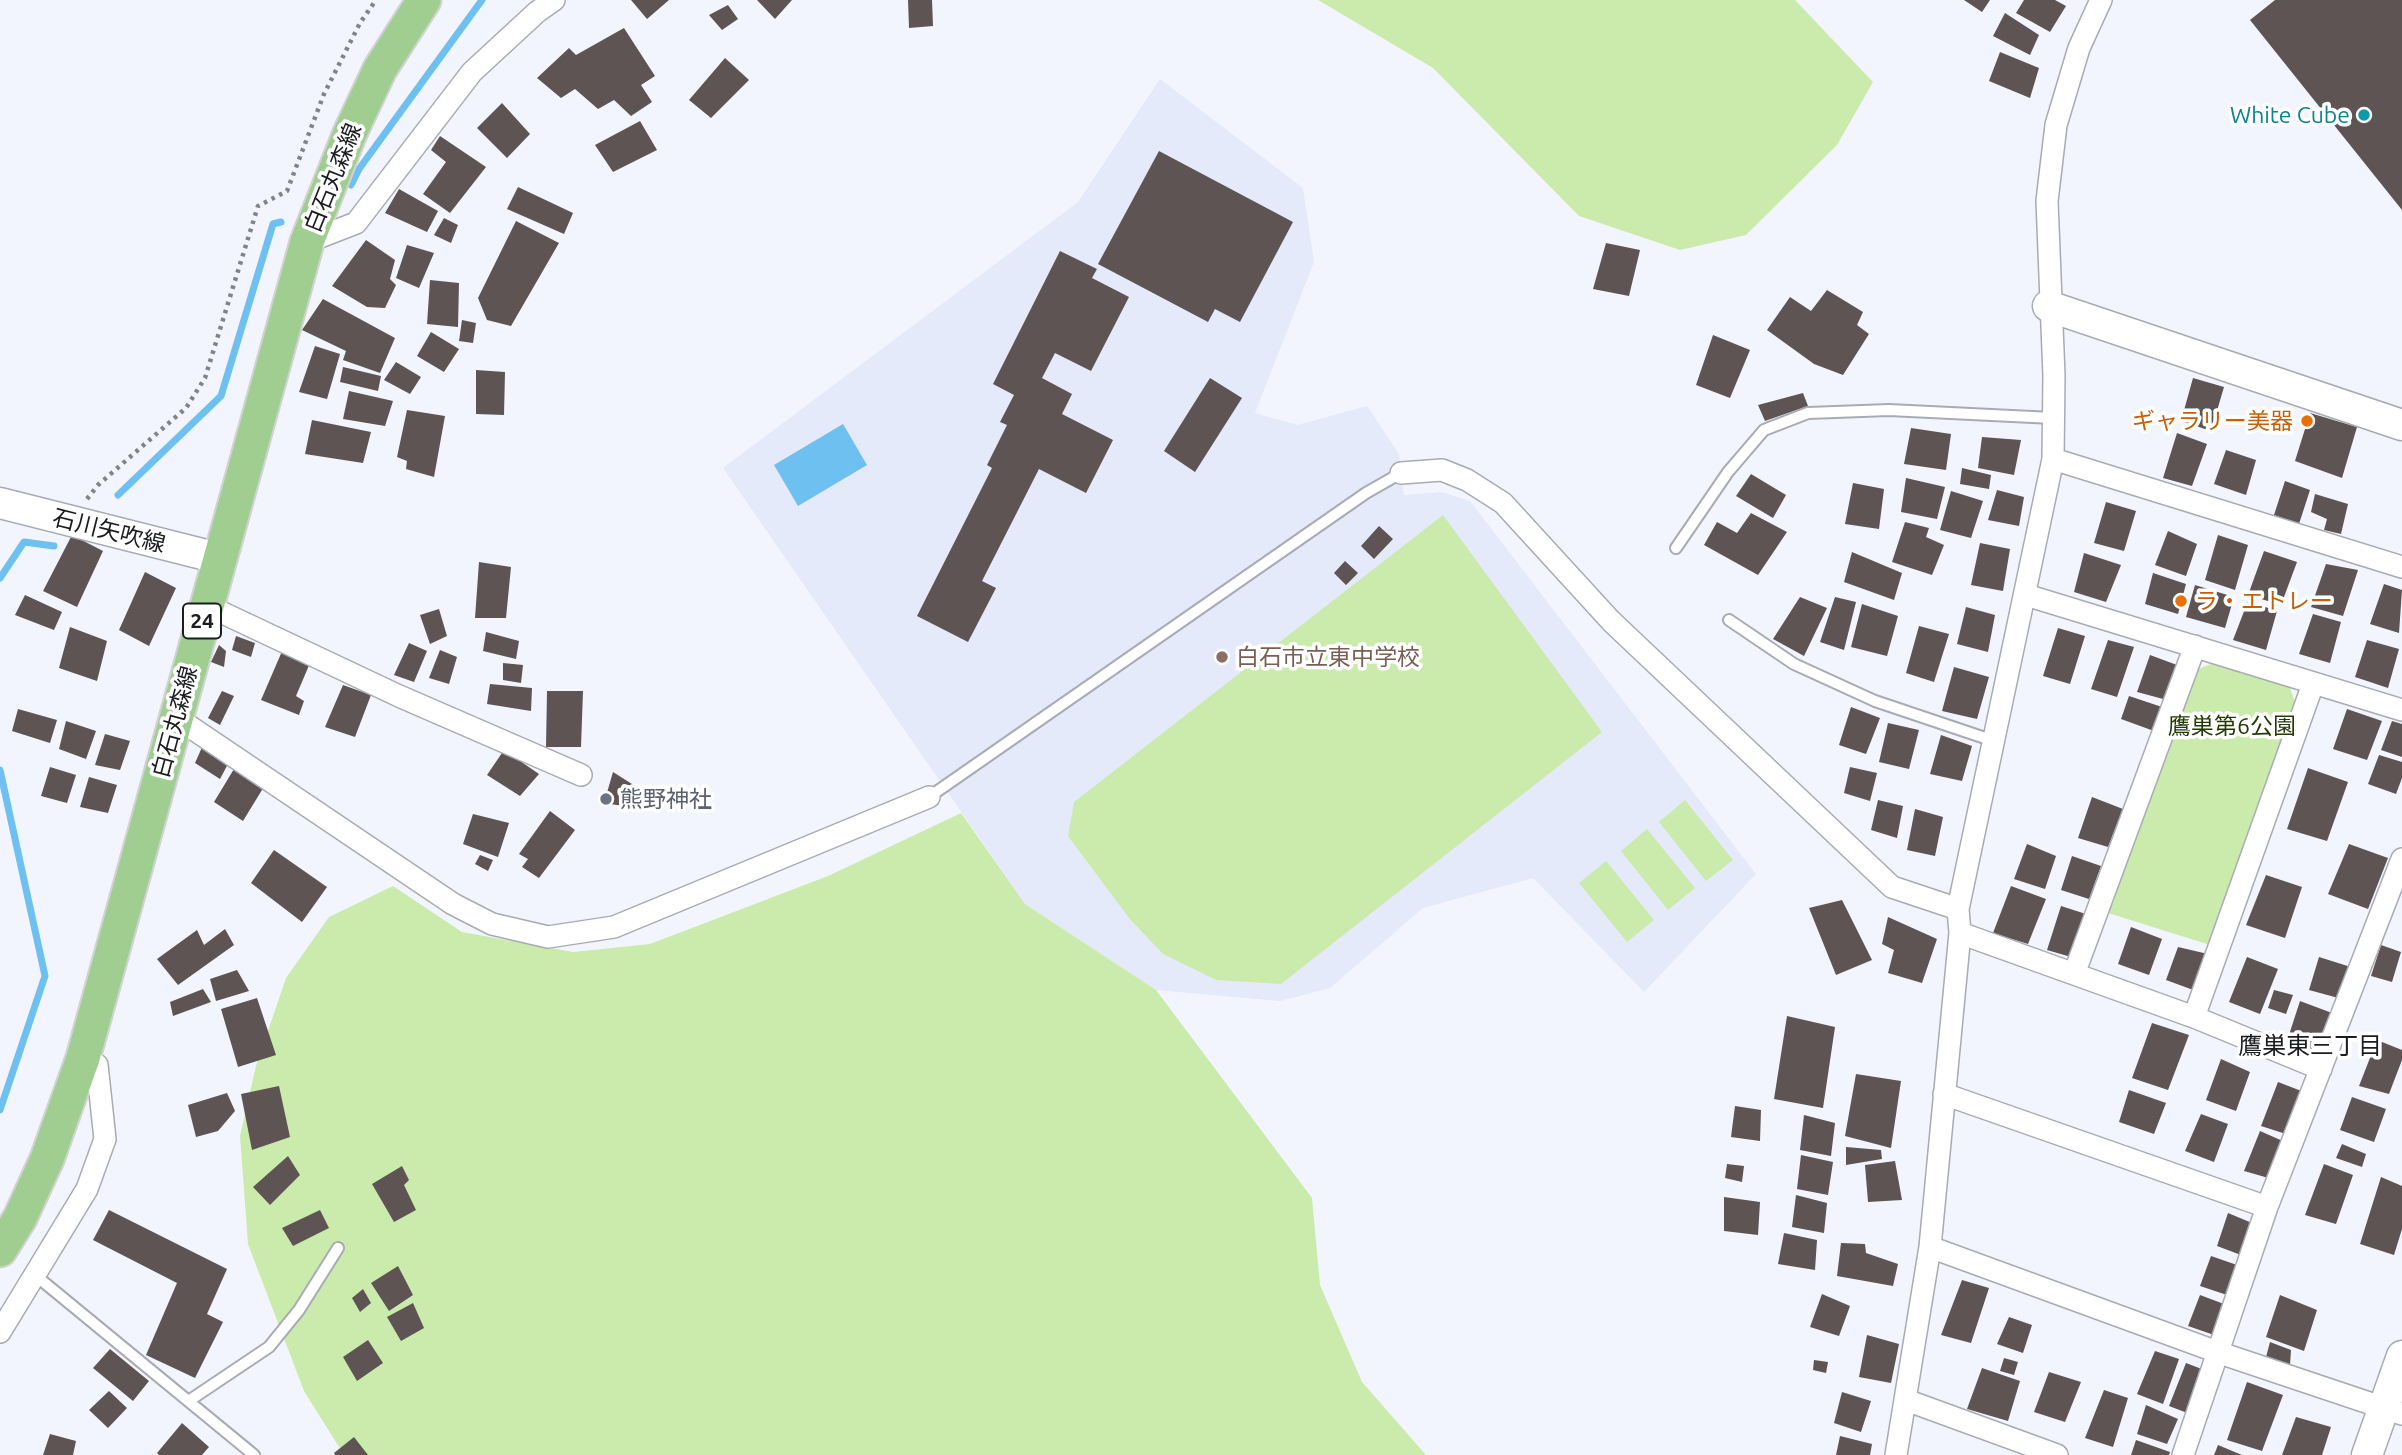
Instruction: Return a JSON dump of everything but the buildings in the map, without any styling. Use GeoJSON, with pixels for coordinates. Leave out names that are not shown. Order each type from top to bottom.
{"type":"FeatureCollection","features":[{"type":"Feature","properties":{"kind":"main road","name":"白石丸森線"},"geometry":{"type":"LineString","coordinates":[[0,1250],[20,1218],[47,1159],[83,1058],[177,718],[218,558],[307,242],[350,133],[380,69],[424,0]]}},
{"type":"Feature","properties":{"kind":"street"},"geometry":{"type":"LineString","coordinates":[[307,242],[356,223],[472,72],[537,12],[554,0]]}},
{"type":"Feature","properties":{"kind":"street"},"geometry":{"type":"LineString","coordinates":[[1896,1455],[1930,1247],[1960,933],[1958,908],[2053,459],[2047,201],[2056,125],[2079,48],[2101,0]]}},
{"type":"Feature","properties":{"kind":"street"},"geometry":{"type":"LineString","coordinates":[[2049,306],[2402,425]]}},
{"type":"Feature","properties":{"kind":"street"},"geometry":{"type":"LineString","coordinates":[[2053,459],[2402,567]]}},
{"type":"Feature","properties":{"kind":"street"},"geometry":{"type":"LineString","coordinates":[[1401,473],[1442,470],[1467,480],[1503,503],[1611,621],[1892,887],[1958,908]]}},
{"type":"Feature","properties":{"kind":"street","name":"石川矢吹線"},"geometry":{"type":"LineString","coordinates":[[0,503],[218,558]]}},
{"type":"Feature","properties":{"kind":"street"},"geometry":{"type":"LineString","coordinates":[[2026,595],[2402,710]]}},
{"type":"Feature","properties":{"kind":"street"},"geometry":{"type":"LineString","coordinates":[[206,605],[399,696],[580,775]]}},
{"type":"Feature","properties":{"kind":"street"},"geometry":{"type":"LineString","coordinates":[[2074,974],[2195,646]]}},
{"type":"Feature","properties":{"kind":"street"},"geometry":{"type":"LineString","coordinates":[[2194,1017],[2312,684]]}},
{"type":"Feature","properties":{"kind":"street"},"geometry":{"type":"LineString","coordinates":[[177,718],[453,904],[492,924],[548,937],[614,927],[929,797]]}},
{"type":"Feature","properties":{"kind":"street"},"geometry":{"type":"LineString","coordinates":[[2183,1455],[2220,1353],[2267,1207],[2321,1069],[2398,887],[2402,859]]}},
{"type":"Feature","properties":{"kind":"street"},"geometry":{"type":"LineString","coordinates":[[1960,933],[2194,1017],[2321,1069]]}},
{"type":"Feature","properties":{"kind":"street"},"geometry":{"type":"LineString","coordinates":[[0,1332],[87,1189],[105,1139],[97,1065],[83,1058]]}},
{"type":"Feature","properties":{"kind":"street"},"geometry":{"type":"LineString","coordinates":[[1944,1094],[2267,1207]]}},
{"type":"Feature","properties":{"kind":"street"},"geometry":{"type":"LineString","coordinates":[[1930,1247],[2220,1353],[2393,1411]]}},
{"type":"Feature","properties":{"kind":"street"},"geometry":{"type":"LineString","coordinates":[[2367,1455],[2393,1411],[2402,1356]]}},
{"type":"Feature","properties":{"kind":"street"},"geometry":{"type":"LineString","coordinates":[[1906,1400],[2057,1455]]}},
{"type":"Feature","properties":{"kind":"lane"},"geometry":{"type":"LineString","coordinates":[[1676,548],[1728,472],[1764,430],[1808,413],[1889,410],[2053,418]]}},
{"type":"Feature","properties":{"kind":"lane"},"geometry":{"type":"LineString","coordinates":[[929,797],[1366,493],[1401,473]]}},
{"type":"Feature","properties":{"kind":"lane"},"geometry":{"type":"LineString","coordinates":[[1729,620],[1794,664],[1875,701],[1994,741]]}},
{"type":"Feature","properties":{"kind":"lane"},"geometry":{"type":"LineString","coordinates":[[190,1400],[269,1347],[299,1310],[338,1248]]}},
{"type":"Feature","properties":{"kind":"lane"},"geometry":{"type":"LineString","coordinates":[[35,1275],[254,1455]]}},
{"type":"Feature","properties":{"kind":"path"},"geometry":{"type":"LineString","coordinates":[[69,522],[98,485],[186,408],[205,378],[258,206],[287,191],[324,94],[360,23],[376,0]]}},
{"type":"Feature","properties":{"kind":"shaded area","name":"白石市立東中学校"},"geometry":{"type":"Polygon","coordinates":[[[1160,79],[1303,188],[1314,262],[1255,413],[1297,425],[1367,406],[1399,454],[1404,495],[1442,492],[1470,501],[1756,874],[1644,992],[1533,878],[1423,908],[1330,988],[1280,1001],[1156,990],[1025,904],[723,468],[1078,202],[1160,79]]]}},
{"type":"Feature","properties":{"kind":"green space"},"geometry":{"type":"Polygon","coordinates":[[[1318,0],[1795,0],[1873,82],[1837,145],[1746,235],[1680,250],[1579,216],[1433,68],[1318,0]]]}},
{"type":"Feature","properties":{"kind":"green space"},"geometry":{"type":"Polygon","coordinates":[[[1443,515],[1602,732],[1281,984],[1216,980],[1163,954],[1129,918],[1068,836],[1074,802],[1443,515]]]}},
{"type":"Feature","properties":{"kind":"green space","name":"鷹巣第6公園"},"geometry":{"type":"Polygon","coordinates":[[[2211,664],[2289,685],[2296,705],[2210,945],[2108,913],[2195,670],[2211,664]]]}},
{"type":"Feature","properties":{"kind":"green space"},"geometry":{"type":"Polygon","coordinates":[[[1685,800],[1733,860],[1706,881],[1659,822],[1685,800]]]}},
{"type":"Feature","properties":{"kind":"green space"},"geometry":{"type":"Polygon","coordinates":[[[961,813],[1025,904],[1156,990],[1312,1198],[1320,1285],[1362,1382],[1426,1455],[344,1455],[304,1391],[248,1244],[240,1136],[256,1066],[286,978],[329,917],[393,886],[462,932],[573,952],[650,944],[828,876],[961,813]]]}},
{"type":"Feature","properties":{"kind":"green space"},"geometry":{"type":"Polygon","coordinates":[[[1647,829],[1695,888],[1668,910],[1621,851],[1647,829]]]}},
{"type":"Feature","properties":{"kind":"green space"},"geometry":{"type":"Polygon","coordinates":[[[1606,861],[1654,920],[1627,942],[1579,883],[1606,861]]]}},
{"type":"Feature","properties":{"kind":"water"},"geometry":{"type":"Polygon","coordinates":[[[843,424],[867,465],[798,506],[774,465],[843,424]]]}},
{"type":"Feature","properties":{"kind":"waterway"},"geometry":{"type":"LineString","coordinates":[[351,185],[359,169],[482,0]]}},
{"type":"Feature","properties":{"kind":"waterway"},"geometry":{"type":"LineString","coordinates":[[118,495],[221,396],[273,224],[281,222]]}},
{"type":"Feature","properties":{"kind":"waterway"},"geometry":{"type":"LineString","coordinates":[[0,578],[24,542],[54,546]]}},
{"type":"Feature","properties":{"kind":"waterway"},"geometry":{"type":"LineString","coordinates":[[0,770],[45,976],[0,1110]]}},
{"type":"Feature","properties":{"kind":"place","name":"White Cube"},"geometry":{"type":"Point","coordinates":[2364,115]}},
{"type":"Feature","properties":{"kind":"place","name":"ギャラリー美器"},"geometry":{"type":"Point","coordinates":[2307,421]}},
{"type":"Feature","properties":{"kind":"place","name":"ラ・エトレー"},"geometry":{"type":"Point","coordinates":[2181,601]}},
{"type":"Feature","properties":{"kind":"place","name":"白石市立東中学校"},"geometry":{"type":"Point","coordinates":[1222,657]}},
{"type":"Feature","properties":{"kind":"place","name":"熊野神社"},"geometry":{"type":"Point","coordinates":[606,799]}},
{"type":"Feature","properties":{"kind":"district","name":"鷹巣東三丁目"},"geometry":{"type":"Point","coordinates":[2310,1046]}}]}
